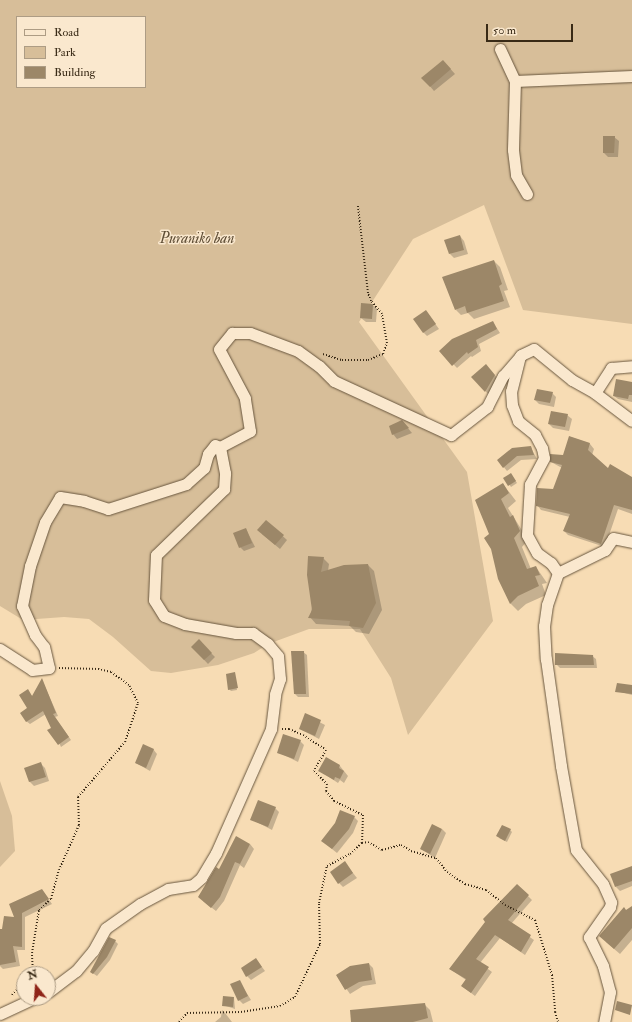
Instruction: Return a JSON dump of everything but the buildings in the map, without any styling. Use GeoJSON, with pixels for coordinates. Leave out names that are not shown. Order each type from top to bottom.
{"type":"FeatureCollection","features":[{"type":"Feature","properties":{"kind":"street"},"geometry":{"type":"LineString","coordinates":[[500,49],[515,81],[513,150],[516,175],[527,194]]}},
{"type":"Feature","properties":{"kind":"street"},"geometry":{"type":"LineString","coordinates":[[515,81],[632,76]]}},
{"type":"Feature","properties":{"kind":"street"},"geometry":{"type":"LineString","coordinates":[[0,649],[32,670],[49,668],[44,647],[35,636],[22,606],[30,566],[45,522],[60,497],[84,501],[108,509],[186,484],[204,468],[208,454],[215,445],[220,446],[250,431],[245,398],[219,350],[232,333],[250,333],[298,351],[319,366],[334,381],[451,435],[487,407],[503,376],[521,355],[534,349],[572,380],[595,393],[632,421]]}},
{"type":"Feature","properties":{"kind":"street"},"geometry":{"type":"LineString","coordinates":[[521,355],[511,391],[512,405],[518,421],[535,435],[542,448],[544,458],[530,484],[527,535],[537,553],[552,563],[558,572],[545,619],[546,659],[576,850],[603,884],[611,902],[610,907],[589,936],[603,966],[610,992],[604,1022]]}},
{"type":"Feature","properties":{"kind":"street"},"geometry":{"type":"LineString","coordinates":[[595,393],[611,368],[632,366]]}},
{"type":"Feature","properties":{"kind":"street"},"geometry":{"type":"LineString","coordinates":[[56,986],[76,971],[93,951],[106,928],[147,900],[168,889],[193,885],[201,878],[216,853],[271,729],[276,694],[280,679],[278,656],[268,644],[253,633],[236,633],[185,624],[164,616],[154,600],[156,555],[224,489],[226,473],[220,446]]}},
{"type":"Feature","properties":{"kind":"street"},"geometry":{"type":"LineString","coordinates":[[558,572],[605,550],[613,538],[632,542]]}},
{"type":"Feature","properties":{"kind":"street"},"geometry":{"type":"LineString","coordinates":[[0,1014],[17,1006]]}},
{"type":"Feature","properties":{"kind":"path"},"geometry":{"type":"LineString","coordinates":[[321,353],[342,360],[368,360],[383,354],[387,343],[382,314],[371,301],[368,293],[358,206]]}},
{"type":"Feature","properties":{"kind":"path"},"geometry":{"type":"LineString","coordinates":[[33,966],[32,953],[38,910],[51,899],[59,870],[79,825],[78,797],[126,742],[138,703],[129,685],[111,672],[98,669],[49,668]]}},
{"type":"Feature","properties":{"kind":"path"},"geometry":{"type":"LineString","coordinates":[[271,729],[289,729],[326,750],[314,771],[326,784],[326,791],[334,801],[363,816],[362,843]]}},
{"type":"Feature","properties":{"kind":"path"},"geometry":{"type":"LineString","coordinates":[[179,1022],[187,1013],[241,1012],[280,1006],[295,997],[320,944],[319,903],[327,866],[350,854],[362,843],[368,842],[382,850],[401,845],[411,851],[431,855],[436,858],[447,872],[465,884],[486,890],[505,906],[535,920],[552,975],[555,1012],[558,1022]]}},
{"type":"Feature","properties":{"kind":"green space","name":"Puraniko ban"},"geometry":{"type":"Polygon","coordinates":[[[0,0],[632,0],[632,324],[523,310],[484,205],[413,239],[359,322],[467,472],[493,621],[408,735],[391,678],[360,629],[309,629],[268,644],[254,653],[218,665],[171,673],[151,671],[113,637],[89,619],[64,617],[23,620],[0,606],[0,0]]]}},
{"type":"Feature","properties":{"kind":"green space"},"geometry":{"type":"Polygon","coordinates":[[[0,781],[12,816],[15,851],[0,867],[0,781]]]}}]}
